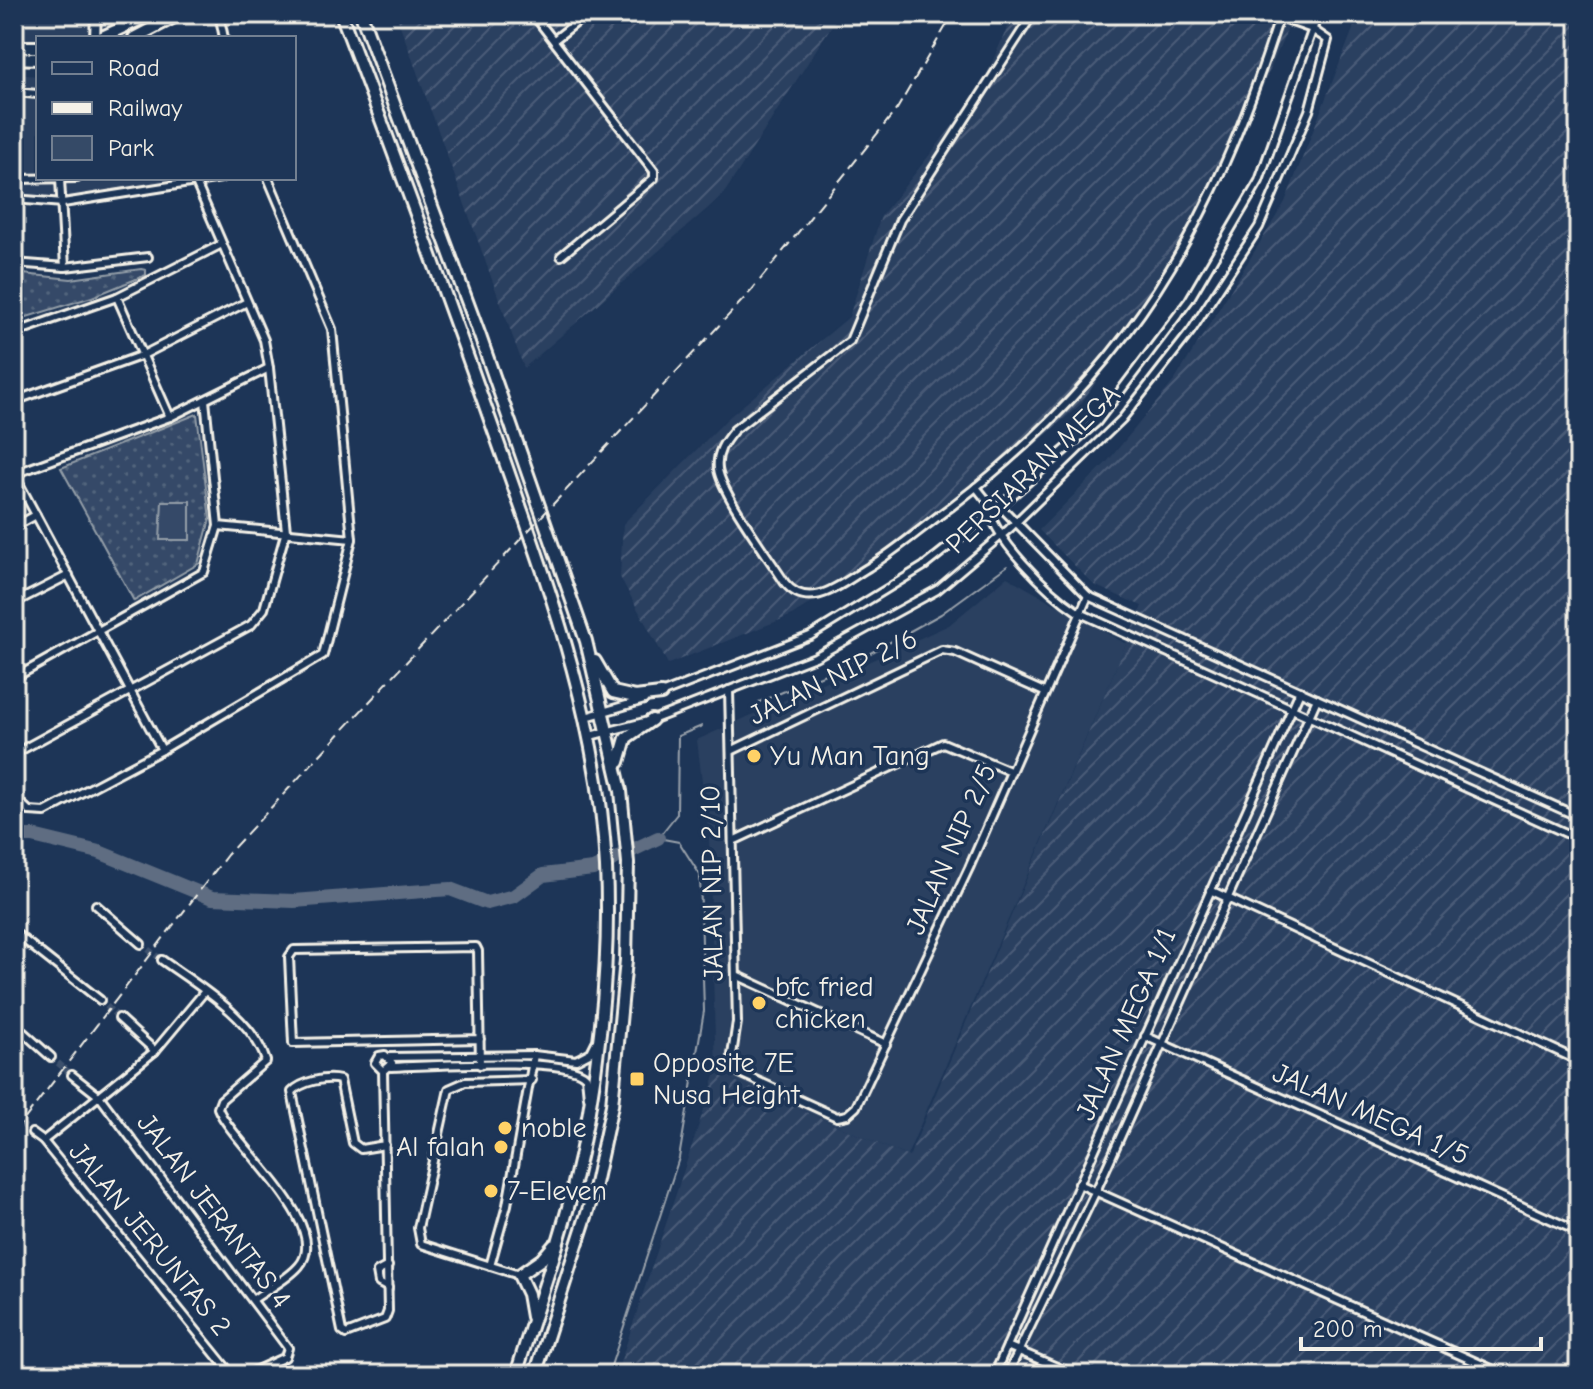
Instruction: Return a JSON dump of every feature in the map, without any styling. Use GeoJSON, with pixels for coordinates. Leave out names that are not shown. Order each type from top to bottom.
{"type":"FeatureCollection","features":[{"type":"Feature","properties":{"kind":"main road"},"geometry":{"type":"LineString","coordinates":[[102,36],[152,14]]}},
{"type":"Feature","properties":{"kind":"main road"},"geometry":{"type":"LineString","coordinates":[[138,36],[180,14]]}},
{"type":"Feature","properties":{"kind":"main road"},"geometry":{"type":"LineString","coordinates":[[341,14],[569,646],[590,736],[606,856],[605,945],[589,1104],[573,1191],[516,1375]]}},
{"type":"Feature","properties":{"kind":"main road"},"geometry":{"type":"LineString","coordinates":[[361,14],[454,263],[586,641],[621,791]]}},
{"type":"Feature","properties":{"kind":"main road"},"geometry":{"type":"LineString","coordinates":[[14,47],[36,47]]}},
{"type":"Feature","properties":{"kind":"main road"},"geometry":{"type":"LineString","coordinates":[[14,58],[36,59]]}},
{"type":"Feature","properties":{"kind":"main road"},"geometry":{"type":"LineString","coordinates":[[586,641],[613,692],[635,697],[661,694]]}},
{"type":"Feature","properties":{"kind":"main road"},"geometry":{"type":"LineString","coordinates":[[535,1375],[592,1198],[612,1105],[626,960],[628,863],[620,748],[632,732],[652,720]]}},
{"type":"Feature","properties":{"kind":"main road"},"geometry":{"type":"LineString","coordinates":[[532,1320],[528,1294],[519,1275],[542,1259],[558,1240]]}},
{"type":"Feature","properties":{"kind":"street"},"geometry":{"type":"LineString","coordinates":[[96,14],[97,36]]}},
{"type":"Feature","properties":{"kind":"street"},"geometry":{"type":"LineString","coordinates":[[219,14],[224,36]]}},
{"type":"Feature","properties":{"kind":"street"},"geometry":{"type":"LineString","coordinates":[[533,14],[654,171],[654,178],[561,256]]}},
{"type":"Feature","properties":{"kind":"street"},"geometry":{"type":"LineString","coordinates":[[554,40],[587,14]]}},
{"type":"Feature","properties":{"kind":"street"},"geometry":{"type":"LineString","coordinates":[[1033,14],[900,220],[850,341],[734,430],[719,454],[721,479],[791,590],[806,597],[830,591],[881,559],[976,487],[1039,434],[1087,386],[1177,261],[1214,191],[1261,75],[1279,18]]}},
{"type":"Feature","properties":{"kind":"street"},"geometry":{"type":"LineString","coordinates":[[1269,14],[1312,29],[1318,14]]}},
{"type":"Feature","properties":{"kind":"street","name":"PERSIARAN MEGA"},"geometry":{"type":"LineString","coordinates":[[586,717],[661,694],[810,636],[924,566],[1000,506],[1097,422],[1189,300],[1259,181],[1312,29],[1328,40],[1309,111],[1259,227],[1191,331],[1122,419],[1014,524],[937,590],[815,657],[652,720],[590,736]]}},
{"type":"Feature","properties":{"kind":"street"},"geometry":{"type":"LineString","coordinates":[[14,92],[36,94]]}},
{"type":"Feature","properties":{"kind":"street"},"geometry":{"type":"LineString","coordinates":[[14,179],[36,179]]}},
{"type":"Feature","properties":{"kind":"street"},"geometry":{"type":"LineString","coordinates":[[60,180],[65,267]]}},
{"type":"Feature","properties":{"kind":"street"},"geometry":{"type":"LineString","coordinates":[[14,199],[63,203],[211,180]]}},
{"type":"Feature","properties":{"kind":"street"},"geometry":{"type":"LineString","coordinates":[[14,797],[29,811],[45,812],[162,750],[323,655],[352,539],[332,329],[269,180]]}},
{"type":"Feature","properties":{"kind":"street"},"geometry":{"type":"LineString","coordinates":[[14,754],[251,625],[264,609],[286,531],[269,368],[264,340],[196,183]]}},
{"type":"Feature","properties":{"kind":"street"},"geometry":{"type":"LineString","coordinates":[[14,333],[117,297],[222,244]]}},
{"type":"Feature","properties":{"kind":"street"},"geometry":{"type":"LineString","coordinates":[[14,263],[65,267],[148,257]]}},
{"type":"Feature","properties":{"kind":"street"},"geometry":{"type":"LineString","coordinates":[[117,297],[170,417]]}},
{"type":"Feature","properties":{"kind":"street"},"geometry":{"type":"LineString","coordinates":[[14,401],[143,355],[247,302]]}},
{"type":"Feature","properties":{"kind":"street"},"geometry":{"type":"LineString","coordinates":[[162,750],[14,474],[170,417],[269,368]]}},
{"type":"Feature","properties":{"kind":"street"},"geometry":{"type":"LineString","coordinates":[[14,678],[204,572],[218,526],[205,400]]}},
{"type":"Feature","properties":{"kind":"street"},"geometry":{"type":"LineString","coordinates":[[976,487],[988,502],[1000,506],[1014,524],[1088,596],[1579,817]]}},
{"type":"Feature","properties":{"kind":"street"},"geometry":{"type":"LineString","coordinates":[[988,502],[989,514],[1001,536],[1061,601],[1078,612],[1579,839]]}},
{"type":"Feature","properties":{"kind":"street"},"geometry":{"type":"LineString","coordinates":[[14,527],[36,515]]}},
{"type":"Feature","properties":{"kind":"street"},"geometry":{"type":"LineString","coordinates":[[218,526],[352,539]]}},
{"type":"Feature","properties":{"kind":"street"},"geometry":{"type":"LineString","coordinates":[[14,603],[69,575]]}},
{"type":"Feature","properties":{"kind":"street","name":"JALAN NIP 2/5"},"geometry":{"type":"LineString","coordinates":[[847,1115],[856,1107],[886,1044],[1010,771],[1078,612],[1088,596]]}},
{"type":"Feature","properties":{"kind":"street","name":"JALAN NIP 2/6"},"geometry":{"type":"LineString","coordinates":[[731,751],[942,650],[955,652],[1044,692]]}},
{"type":"Feature","properties":{"kind":"street","name":"JALAN NIP 2/10"},"geometry":{"type":"LineString","coordinates":[[729,690],[737,1022],[732,1055],[740,1073],[837,1117],[847,1115]]}},
{"type":"Feature","properties":{"kind":"street","name":"JALAN MEGA 1/1"},"geometry":{"type":"LineString","coordinates":[[994,1375],[1300,691]]}},
{"type":"Feature","properties":{"kind":"street"},"geometry":{"type":"LineString","coordinates":[[1007,1375],[1096,1191],[1317,699]]}},
{"type":"Feature","properties":{"kind":"street"},"geometry":{"type":"LineString","coordinates":[[733,841],[943,743],[1010,771]]}},
{"type":"Feature","properties":{"kind":"street"},"geometry":{"type":"LineString","coordinates":[[1210,890],[1579,1061]]}},
{"type":"Feature","properties":{"kind":"street"},"geometry":{"type":"LineString","coordinates":[[96,905],[141,944]]}},
{"type":"Feature","properties":{"kind":"street"},"geometry":{"type":"LineString","coordinates":[[14,932],[100,1000]]}},
{"type":"Feature","properties":{"kind":"street"},"geometry":{"type":"LineString","coordinates":[[480,1039],[293,1043],[289,957],[294,950],[476,947],[480,1039],[480,1065]]}},
{"type":"Feature","properties":{"kind":"street"},"geometry":{"type":"LineString","coordinates":[[162,960],[223,1003],[263,1049],[266,1061],[221,1100],[218,1108],[299,1215],[306,1253],[300,1265],[254,1299]]}},
{"type":"Feature","properties":{"kind":"street"},"geometry":{"type":"LineString","coordinates":[[736,975],[886,1044]]}},
{"type":"Feature","properties":{"kind":"street"},"geometry":{"type":"LineString","coordinates":[[43,1141],[155,1051],[205,991]]}},
{"type":"Feature","properties":{"kind":"street"},"geometry":{"type":"LineString","coordinates":[[119,1018],[155,1051]]}},
{"type":"Feature","properties":{"kind":"street"},"geometry":{"type":"LineString","coordinates":[[14,1024],[51,1057]]}},
{"type":"Feature","properties":{"kind":"street","name":"JALAN MEGA 1/5"},"geometry":{"type":"LineString","coordinates":[[1145,1036],[1579,1232]]}},
{"type":"Feature","properties":{"kind":"street"},"geometry":{"type":"LineString","coordinates":[[383,1071],[376,1066],[382,1055],[534,1055],[576,1060],[591,1052],[596,1042]]}},
{"type":"Feature","properties":{"kind":"street"},"geometry":{"type":"LineString","coordinates":[[490,1266],[507,1205],[532,1080],[534,1055]]}},
{"type":"Feature","properties":{"kind":"street"},"geometry":{"type":"LineString","coordinates":[[390,1057],[391,1067]]}},
{"type":"Feature","properties":{"kind":"street"},"geometry":{"type":"LineString","coordinates":[[383,1071],[391,1067],[533,1064],[582,1072],[586,1077],[589,1104]]}},
{"type":"Feature","properties":{"kind":"street"},"geometry":{"type":"LineString","coordinates":[[383,1071],[385,1145],[388,1266],[377,1272],[379,1283],[388,1288],[385,1319],[352,1333],[342,1331],[292,1092],[298,1085],[333,1078],[340,1080],[353,1143],[361,1149],[385,1145]]}},
{"type":"Feature","properties":{"kind":"street","name":"JALAN JERANTAS 4"},"geometry":{"type":"LineString","coordinates":[[72,1075],[100,1097],[254,1299],[289,1354],[246,1375]]}},
{"type":"Feature","properties":{"kind":"street"},"geometry":{"type":"LineString","coordinates":[[519,1275],[421,1244],[418,1236],[449,1089],[465,1082],[532,1080]]}},
{"type":"Feature","properties":{"kind":"street","name":"JALAN JERUNTAS 2"},"geometry":{"type":"LineString","coordinates":[[32,1133],[43,1141],[232,1375]]}},
{"type":"Feature","properties":{"kind":"street"},"geometry":{"type":"LineString","coordinates":[[1079,1184],[1505,1375]]}},
{"type":"Feature","properties":{"kind":"street"},"geometry":{"type":"LineString","coordinates":[[1007,1346],[1076,1375]]}},
{"type":"Feature","properties":{"kind":"shaded area"},"geometry":{"type":"Polygon","coordinates":[[[14,14],[96,14],[95,33],[36,36],[36,42],[14,40],[14,14]]]}},
{"type":"Feature","properties":{"kind":"shaded area"},"geometry":{"type":"Polygon","coordinates":[[[396,14],[839,14],[723,195],[524,368],[396,14]]]}},
{"type":"Feature","properties":{"kind":"shaded area"},"geometry":{"type":"Polygon","coordinates":[[[1013,14],[1294,14],[1201,230],[1080,405],[964,506],[790,616],[668,664],[620,577],[623,524],[728,418],[849,317],[881,216],[979,93],[1013,14]]]}},
{"type":"Feature","properties":{"kind":"shaded area"},"geometry":{"type":"Polygon","coordinates":[[[1359,14],[1579,14],[1579,1375],[616,1375],[716,1073],[909,1157],[1142,606],[1094,585],[1039,530],[1107,462],[1175,380],[1285,202],[1359,14]]]}},
{"type":"Feature","properties":{"kind":"shaded area"},"geometry":{"type":"Polygon","coordinates":[[[14,74],[36,76],[36,180],[182,180],[62,200],[14,196],[14,74]]]}},
{"type":"Feature","properties":{"kind":"shaded area"},"geometry":{"type":"Polygon","coordinates":[[[1007,577],[1126,644],[907,1156],[716,1073],[709,839],[697,740],[949,625],[1007,577]]]}},
{"type":"Feature","properties":{"kind":"green space"},"geometry":{"type":"Polygon","coordinates":[[[146,270],[146,275],[92,297],[14,321],[14,273],[71,279],[146,270]]]}},
{"type":"Feature","properties":{"kind":"green space"},"geometry":{"type":"Polygon","coordinates":[[[197,414],[210,519],[198,564],[134,601],[61,468],[197,414]]]}},
{"type":"Feature","properties":{"kind":"green space"},"geometry":{"type":"Polygon","coordinates":[[[162,501],[190,501],[190,540],[160,540],[162,501]]]}},
{"type":"Feature","properties":{"kind":"waterway"},"geometry":{"type":"LineString","coordinates":[[759,702],[856,661],[941,614],[1007,566]]}},
{"type":"Feature","properties":{"kind":"waterway"},"geometry":{"type":"LineString","coordinates":[[608,1375],[679,1158],[704,1011],[700,875],[679,842],[658,838],[677,814],[678,736],[702,726]]}},
{"type":"Feature","properties":{"kind":"waterway"},"geometry":{"type":"LineString","coordinates":[[14,836],[33,836],[99,852],[212,898],[294,901],[450,889],[487,903],[514,896],[543,875],[593,869],[658,838]]}},
{"type":"Feature","properties":{"kind":"tunnel"},"geometry":{"type":"LineString","coordinates":[[141,944],[162,960]]}},
{"type":"Feature","properties":{"kind":"tunnel"},"geometry":{"type":"LineString","coordinates":[[100,1000],[119,1018]]}},
{"type":"Feature","properties":{"kind":"tunnel"},"geometry":{"type":"LineString","coordinates":[[51,1057],[72,1075]]}},
{"type":"Feature","properties":{"kind":"tunnel"},"geometry":{"type":"LineString","coordinates":[[14,1118],[32,1133]]}},
{"type":"Feature","properties":{"kind":"railway"},"geometry":{"type":"LineString","coordinates":[[14,1133],[227,855],[752,290],[897,109],[953,14]]}},
{"type":"Feature","properties":{"kind":"place","name":"Yu Man Tang"},"geometry":{"type":"Point","coordinates":[754,756]}},
{"type":"Feature","properties":{"kind":"place","name":"bfc fried chicken"},"geometry":{"type":"Point","coordinates":[759,1003]}},
{"type":"Feature","properties":{"kind":"place","name":"Opposite 7E Nusa Height"},"geometry":{"type":"Point","coordinates":[637,1079]}},
{"type":"Feature","properties":{"kind":"place","name":"noble"},"geometry":{"type":"Point","coordinates":[505,1128]}},
{"type":"Feature","properties":{"kind":"place","name":"Al falah"},"geometry":{"type":"Point","coordinates":[501,1147]}},
{"type":"Feature","properties":{"kind":"place","name":"7-Eleven"},"geometry":{"type":"Point","coordinates":[491,1191]}}]}
